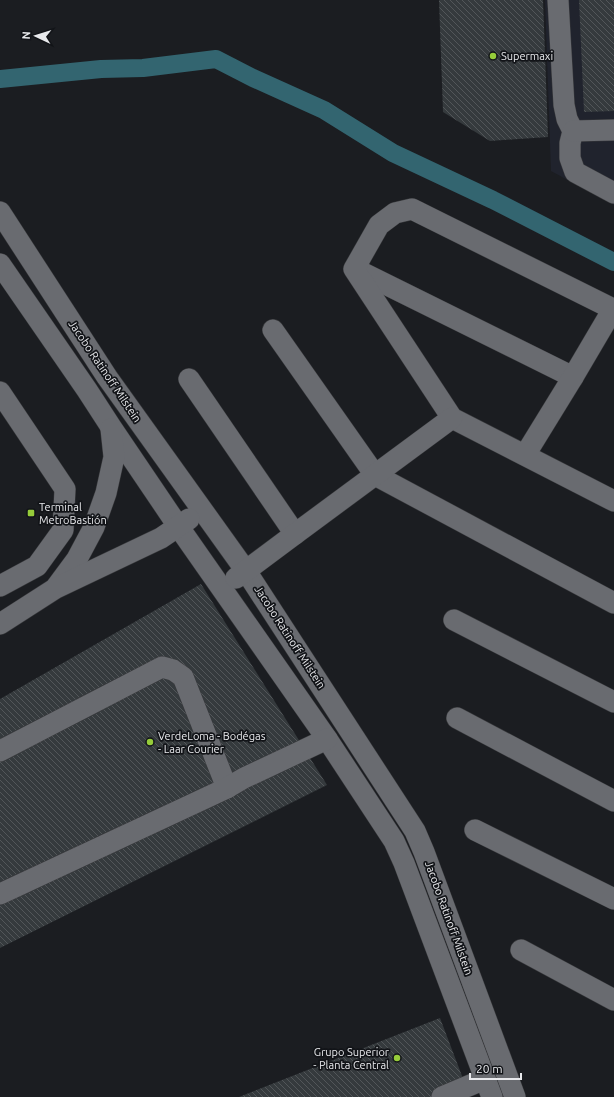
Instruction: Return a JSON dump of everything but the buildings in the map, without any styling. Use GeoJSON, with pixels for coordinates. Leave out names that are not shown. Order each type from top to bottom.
{"type":"FeatureCollection","features":[{"type":"Feature","properties":{"kind":"street"},"geometry":{"type":"LineString","coordinates":[[558,0],[564,105],[567,119],[572,131],[570,158],[575,172],[614,193]]}},
{"type":"Feature","properties":{"kind":"street"},"geometry":{"type":"LineString","coordinates":[[572,131],[614,130]]}},
{"type":"Feature","properties":{"kind":"street"},"geometry":{"type":"LineString","coordinates":[[354,269],[379,225],[395,213],[412,209],[613,309],[525,455]]}},
{"type":"Feature","properties":{"kind":"street","name":"Jacobo Ratinoff Milstein"},"geometry":{"type":"LineString","coordinates":[[0,212],[108,377],[246,571],[415,831],[515,1097]]}},
{"type":"Feature","properties":{"kind":"street","name":"Jacobo Ratinoff Milstein"},"geometry":{"type":"LineString","coordinates":[[0,264],[88,390],[111,427],[178,526],[327,739],[394,841],[404,863],[489,1088]]}},
{"type":"Feature","properties":{"kind":"street"},"geometry":{"type":"LineString","coordinates":[[354,269],[573,377]]}},
{"type":"Feature","properties":{"kind":"street"},"geometry":{"type":"LineString","coordinates":[[354,269],[452,418],[614,501]]}},
{"type":"Feature","properties":{"kind":"street"},"geometry":{"type":"LineString","coordinates":[[273,330],[375,475],[614,603]]}},
{"type":"Feature","properties":{"kind":"street"},"geometry":{"type":"LineString","coordinates":[[189,379],[295,534]]}},
{"type":"Feature","properties":{"kind":"street"},"geometry":{"type":"LineString","coordinates":[[0,392],[65,489],[63,530],[37,566],[0,586]]}},
{"type":"Feature","properties":{"kind":"street"},"geometry":{"type":"LineString","coordinates":[[56,588],[77,559],[94,527],[106,493],[114,457],[111,427],[131,408]]}},
{"type":"Feature","properties":{"kind":"street"},"geometry":{"type":"LineString","coordinates":[[223,589],[452,418]]}},
{"type":"Feature","properties":{"kind":"street"},"geometry":{"type":"LineString","coordinates":[[0,624],[56,588],[161,538],[203,510]]}},
{"type":"Feature","properties":{"kind":"street"},"geometry":{"type":"LineString","coordinates":[[454,620],[614,702]]}},
{"type":"Feature","properties":{"kind":"street"},"geometry":{"type":"LineString","coordinates":[[0,751],[162,667],[173,670],[183,677],[227,788]]}},
{"type":"Feature","properties":{"kind":"street"},"geometry":{"type":"LineString","coordinates":[[457,718],[614,801]]}},
{"type":"Feature","properties":{"kind":"street"},"geometry":{"type":"LineString","coordinates":[[2,888],[227,788],[244,778],[327,739]]}},
{"type":"Feature","properties":{"kind":"street"},"geometry":{"type":"LineString","coordinates":[[475,830],[614,899]]}},
{"type":"Feature","properties":{"kind":"street"},"geometry":{"type":"LineString","coordinates":[[521,950],[614,1000]]}},
{"type":"Feature","properties":{"kind":"street"},"geometry":{"type":"LineString","coordinates":[[442,1097],[489,1088]]}},
{"type":"Feature","properties":{"kind":"shaded area"},"geometry":{"type":"Polygon","coordinates":[[[545,0],[614,0],[614,205],[551,171],[545,0]]]}},
{"type":"Feature","properties":{"kind":"waterway"},"geometry":{"type":"LineString","coordinates":[[0,79],[101,69],[143,68],[216,59],[253,78],[324,110],[393,153],[493,200],[614,262]]}},
{"type":"Feature","properties":{"kind":"place","name":"Supermaxi"},"geometry":{"type":"Point","coordinates":[493,56]}},
{"type":"Feature","properties":{"kind":"place","name":"Terminal MetroBastión"},"geometry":{"type":"Point","coordinates":[31,513]}},
{"type":"Feature","properties":{"kind":"place","name":"VerdeLoma - Bodégas - Laar Courier"},"geometry":{"type":"Point","coordinates":[150,742]}},
{"type":"Feature","properties":{"kind":"place","name":"Grupo Superior - Planta Central"},"geometry":{"type":"Point","coordinates":[397,1058]}}]}
